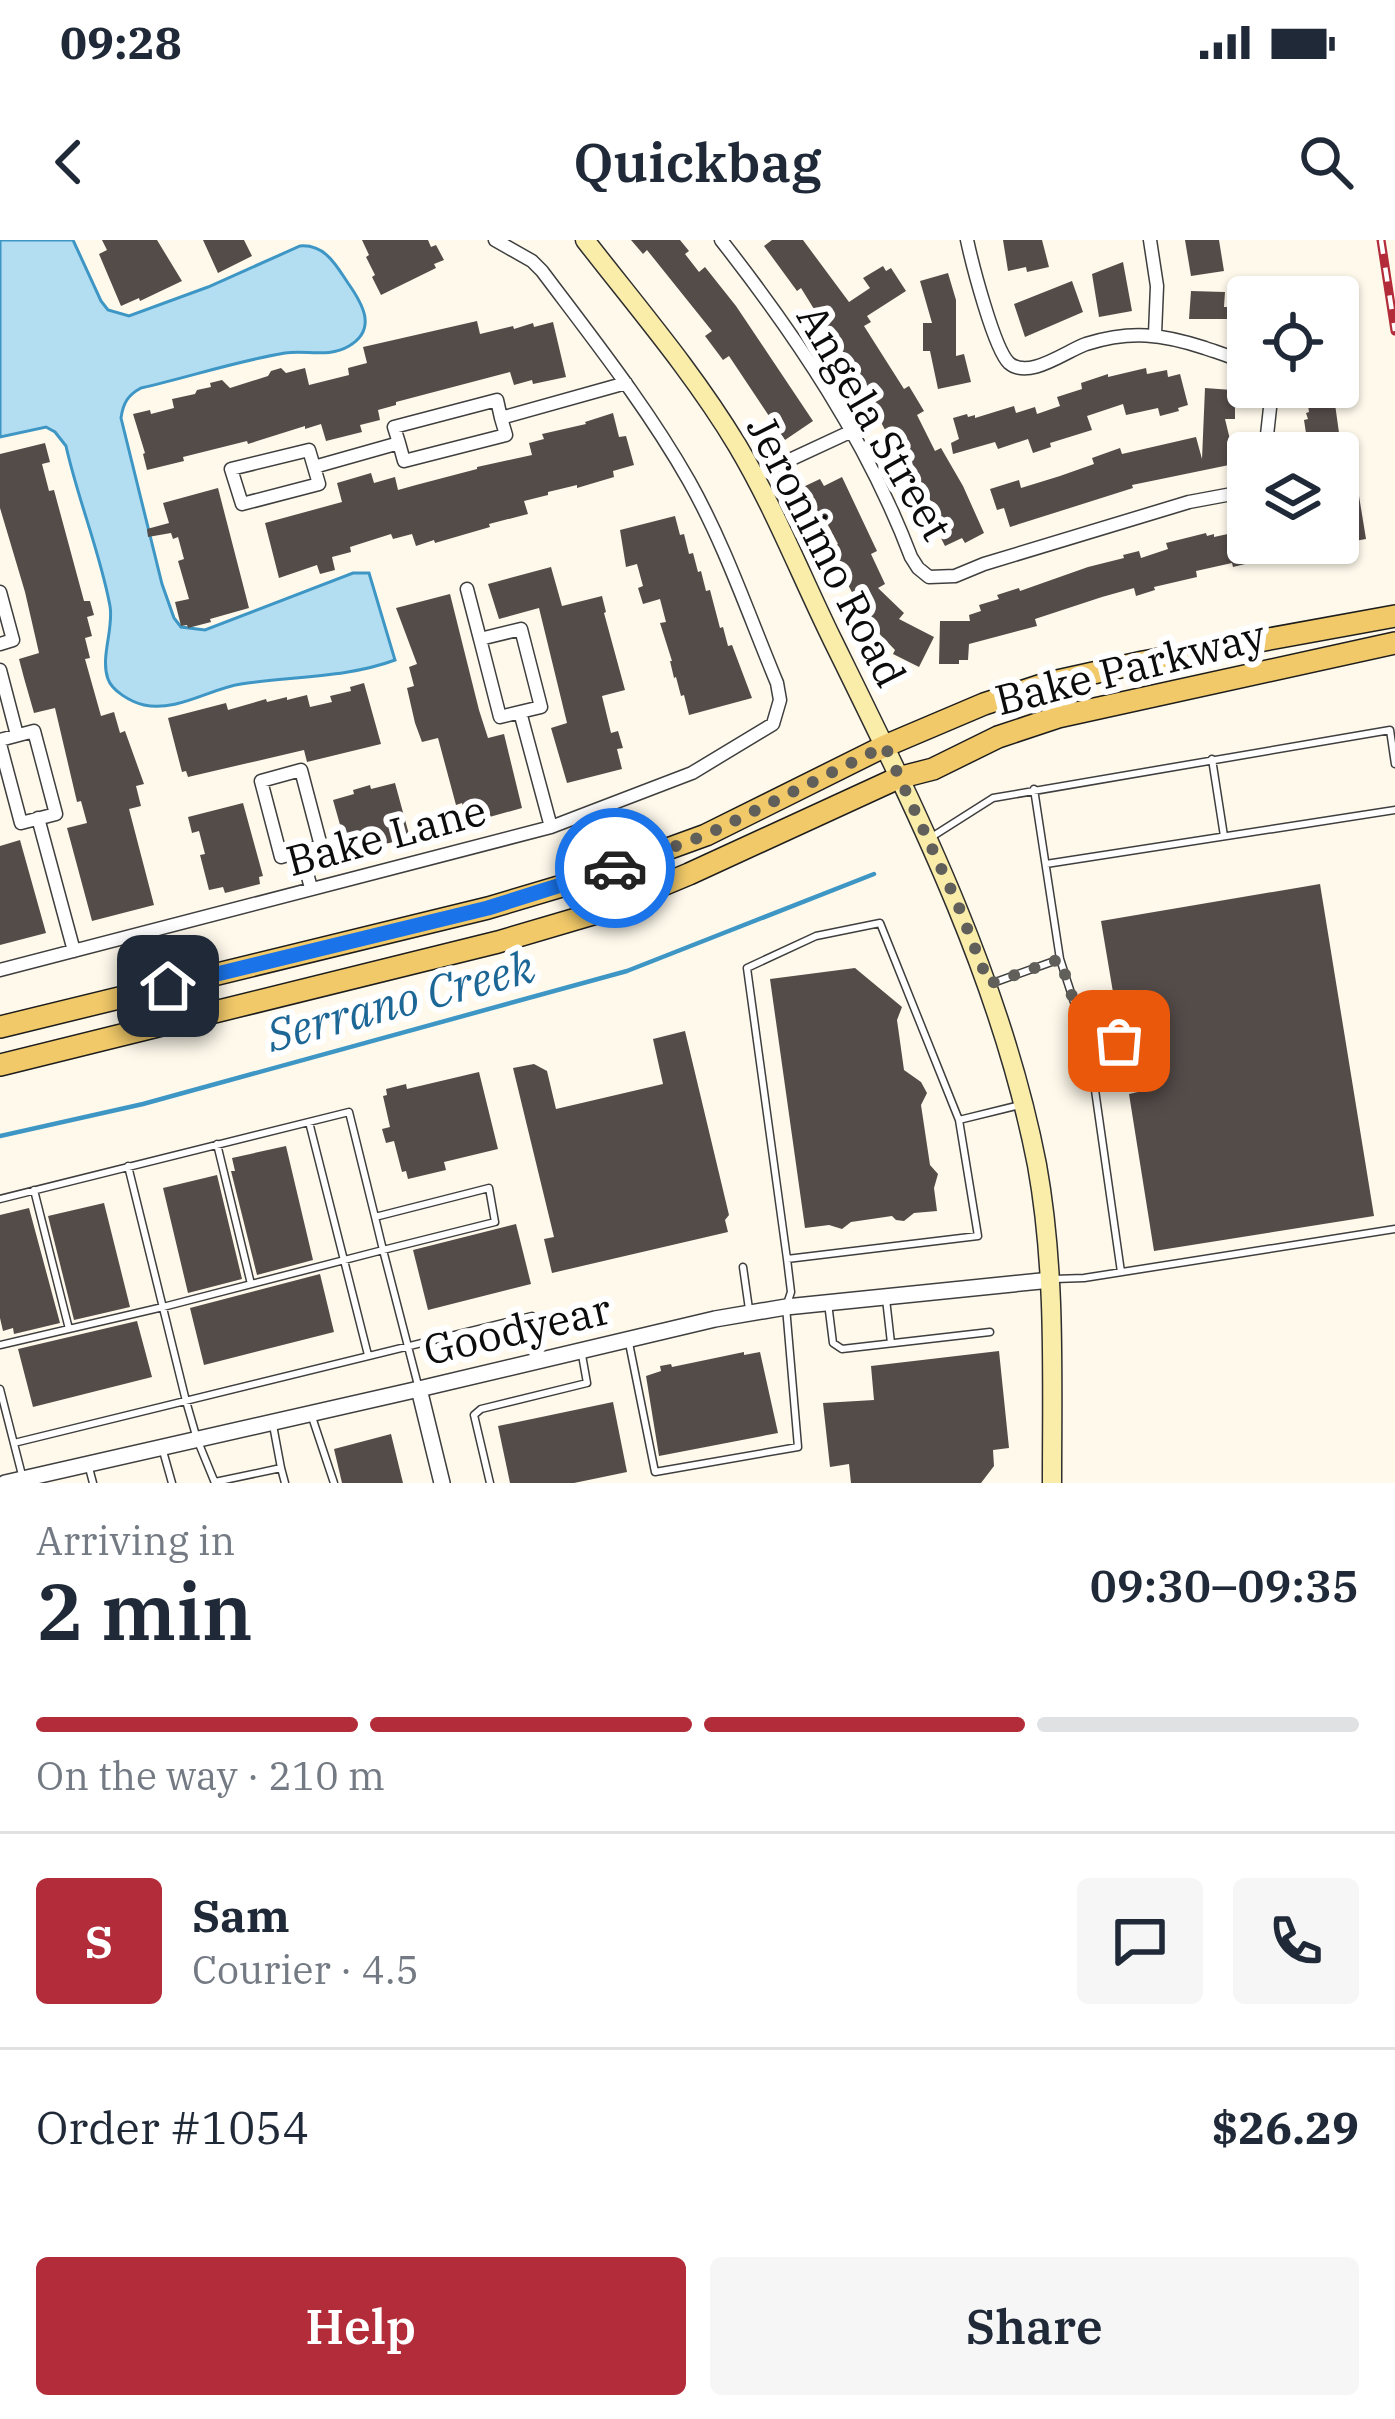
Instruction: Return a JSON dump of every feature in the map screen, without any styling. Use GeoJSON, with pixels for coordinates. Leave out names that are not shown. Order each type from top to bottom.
{"type":"FeatureCollection","features":[{"type":"Feature","properties":{"kind":"main road","name":"Jeronimo Road"},"geometry":{"type":"LineString","coordinates":[[585,240],[671,348],[755,476],[885,746],[989,984],[1036,1163],[1051,1280],[1052,1483]]}},
{"type":"Feature","properties":{"kind":"main road","name":"Bake Parkway"},"geometry":{"type":"LineString","coordinates":[[0,1028],[488,908],[582,880],[706,835],[885,746],[1048,683],[1385,618]]}},
{"type":"Feature","properties":{"kind":"main road","name":"Bake Parkway"},"geometry":{"type":"LineString","coordinates":[[0,1065],[498,942],[593,914],[998,737],[1058,717],[1392,644]]}},
{"type":"Feature","properties":{"kind":"street"},"geometry":{"type":"LineString","coordinates":[[495,240],[542,271],[626,383],[502,418]]}},
{"type":"Feature","properties":{"kind":"street","name":"Angela Street"},"geometry":{"type":"LineString","coordinates":[[721,240],[791,334],[852,431],[911,556],[929,578],[955,576],[1189,502],[1227,495]]}},
{"type":"Feature","properties":{"kind":"street"},"geometry":{"type":"LineString","coordinates":[[967,240],[998,341],[1007,362],[1014,366],[1028,369],[1089,344],[1155,334],[1227,356]]}},
{"type":"Feature","properties":{"kind":"street"},"geometry":{"type":"LineString","coordinates":[[1150,240],[1157,286],[1155,334]]}},
{"type":"Feature","properties":{"kind":"street","name":"Bake Lane"},"geometry":{"type":"LineString","coordinates":[[0,970],[551,827],[692,773],[772,724],[780,700],[777,683],[714,532],[688,480],[626,383]]}},
{"type":"Feature","properties":{"kind":"street"},"geometry":{"type":"LineString","coordinates":[[497,400],[502,418],[506,435],[404,461],[394,427],[497,400]]}},
{"type":"Feature","properties":{"kind":"street"},"geometry":{"type":"LineString","coordinates":[[755,476],[852,431]]}},
{"type":"Feature","properties":{"kind":"street"},"geometry":{"type":"LineString","coordinates":[[314,467],[399,443]]}},
{"type":"Feature","properties":{"kind":"street"},"geometry":{"type":"LineString","coordinates":[[309,450],[314,467],[319,484],[242,504],[231,469],[309,450]]}},
{"type":"Feature","properties":{"kind":"street"},"geometry":{"type":"LineString","coordinates":[[467,589],[500,717],[541,706],[521,629],[480,639]]}},
{"type":"Feature","properties":{"kind":"street"},"geometry":{"type":"LineString","coordinates":[[0,592],[13,640],[0,644]]}},
{"type":"Feature","properties":{"kind":"street"},"geometry":{"type":"LineString","coordinates":[[0,670],[16,736]]}},
{"type":"Feature","properties":{"kind":"street"},"geometry":{"type":"LineString","coordinates":[[520,712],[551,827]]}},
{"type":"Feature","properties":{"kind":"street"},"geometry":{"type":"LineString","coordinates":[[34,731],[56,814],[21,823],[0,742],[16,736],[34,731]]}},
{"type":"Feature","properties":{"kind":"street"},"geometry":{"type":"LineString","coordinates":[[301,770],[321,846],[301,851],[281,856],[261,781],[301,770]]}},
{"type":"Feature","properties":{"kind":"street"},"geometry":{"type":"LineString","coordinates":[[38,818],[74,951]]}},
{"type":"Feature","properties":{"kind":"street"},"geometry":{"type":"LineString","coordinates":[[301,851],[311,888]]}},
{"type":"Feature","properties":{"kind":"street","name":"Goodyear"},"geometry":{"type":"LineString","coordinates":[[4,1483],[53,1478],[88,1464],[749,1312],[1051,1280]]}},
{"type":"Feature","properties":{"kind":"street"},"geometry":{"type":"LineString","coordinates":[[419,1389],[442,1483]]}},
{"type":"Feature","properties":{"kind":"lane"},"geometry":{"type":"LineString","coordinates":[[927,840],[993,798],[1390,730],[1395,764]]}},
{"type":"Feature","properties":{"kind":"lane"},"geometry":{"type":"LineString","coordinates":[[1212,760],[1224,836]]}},
{"type":"Feature","properties":{"kind":"lane"},"geometry":{"type":"LineString","coordinates":[[1034,789],[1060,959],[1091,1062],[1121,1272]]}},
{"type":"Feature","properties":{"kind":"lane"},"geometry":{"type":"LineString","coordinates":[[1046,864],[1395,810]]}},
{"type":"Feature","properties":{"kind":"lane"},"geometry":{"type":"LineString","coordinates":[[628,1339],[655,1472],[797,1447],[786,1306],[791,1292],[747,968],[816,935],[880,923],[959,1120],[978,1236],[787,1259]]}},
{"type":"Feature","properties":{"kind":"lane"},"geometry":{"type":"LineString","coordinates":[[989,984],[1060,959]]}},
{"type":"Feature","properties":{"kind":"lane"},"geometry":{"type":"LineString","coordinates":[[1085,1036],[1113,1036],[1122,1056],[1121,1078],[1095,1088]]}},
{"type":"Feature","properties":{"kind":"lane"},"geometry":{"type":"LineString","coordinates":[[1091,1062],[1122,1056]]}},
{"type":"Feature","properties":{"kind":"lane"},"geometry":{"type":"LineString","coordinates":[[959,1120],[1023,1104]]}},
{"type":"Feature","properties":{"kind":"lane"},"geometry":{"type":"LineString","coordinates":[[0,1198],[349,1112],[419,1389]]}},
{"type":"Feature","properties":{"kind":"lane"},"geometry":{"type":"LineString","coordinates":[[309,1122],[368,1355]]}},
{"type":"Feature","properties":{"kind":"lane"},"geometry":{"type":"LineString","coordinates":[[217,1144],[251,1284]]}},
{"type":"Feature","properties":{"kind":"lane"},"geometry":{"type":"LineString","coordinates":[[128,1166],[186,1401],[215,1483],[281,1468]]}},
{"type":"Feature","properties":{"kind":"lane"},"geometry":{"type":"LineString","coordinates":[[0,1345],[495,1222],[488,1188],[375,1217]]}},
{"type":"Feature","properties":{"kind":"lane"},"geometry":{"type":"LineString","coordinates":[[34,1190],[69,1329]]}},
{"type":"Feature","properties":{"kind":"lane"},"geometry":{"type":"LineString","coordinates":[[1051,1280],[1395,1229]]}},
{"type":"Feature","properties":{"kind":"lane"},"geometry":{"type":"LineString","coordinates":[[743,1267],[749,1312]]}},
{"type":"Feature","properties":{"kind":"lane"},"geometry":{"type":"LineString","coordinates":[[886,1297],[891,1343]]}},
{"type":"Feature","properties":{"kind":"lane"},"geometry":{"type":"LineString","coordinates":[[828,1302],[833,1343],[842,1349],[990,1332]]}},
{"type":"Feature","properties":{"kind":"lane"},"geometry":{"type":"LineString","coordinates":[[14,1444],[532,1316]]}},
{"type":"Feature","properties":{"kind":"lane"},"geometry":{"type":"LineString","coordinates":[[490,1483],[473,1415],[481,1409],[587,1383],[581,1351]]}},
{"type":"Feature","properties":{"kind":"lane"},"geometry":{"type":"LineString","coordinates":[[0,1389],[22,1479]]}},
{"type":"Feature","properties":{"kind":"lane"},"geometry":{"type":"LineString","coordinates":[[311,1414],[334,1483]]}},
{"type":"Feature","properties":{"kind":"lane"},"geometry":{"type":"LineString","coordinates":[[273,1422],[285,1483]]}},
{"type":"Feature","properties":{"kind":"lane"},"geometry":{"type":"LineString","coordinates":[[162,1447],[172,1483]]}},
{"type":"Feature","properties":{"kind":"lane"},"geometry":{"type":"LineString","coordinates":[[88,1464],[93,1483]]}},
{"type":"Feature","properties":{"kind":"water"},"geometry":{"type":"Polygon","coordinates":[[[0,240],[73,240],[101,301],[108,310],[129,316],[300,246],[316,248],[329,257],[365,316],[363,332],[349,346],[334,352],[267,356],[141,388],[127,400],[121,418],[162,584],[181,627],[205,630],[353,573],[369,573],[395,660],[338,673],[241,684],[169,705],[139,704],[113,688],[106,662],[110,606],[66,446],[46,427],[0,437],[0,240]]]}},
{"type":"Feature","properties":{"kind":"building"},"geometry":{"type":"Polygon","coordinates":[[[102,240],[157,240],[182,281],[121,306],[99,254],[107,250],[102,240]]]}},
{"type":"Feature","properties":{"kind":"building"},"geometry":{"type":"Polygon","coordinates":[[[203,240],[244,240],[252,256],[218,273],[203,240]]]}},
{"type":"Feature","properties":{"kind":"building"},"geometry":{"type":"Polygon","coordinates":[[[362,240],[428,240],[444,260],[381,295],[362,240]]]}},
{"type":"Feature","properties":{"kind":"building"},"geometry":{"type":"Polygon","coordinates":[[[631,240],[680,240],[699,272],[705,267],[736,306],[813,421],[785,440],[729,356],[723,360],[705,336],[712,331],[647,250],[643,254],[631,240]]]}},
{"type":"Feature","properties":{"kind":"building"},"geometry":{"type":"Polygon","coordinates":[[[772,240],[803,240],[849,302],[870,288],[863,278],[883,266],[886,271],[891,268],[906,291],[867,316],[871,322],[864,326],[904,389],[909,386],[924,411],[917,415],[935,451],[941,448],[963,486],[984,533],[945,546],[925,507],[932,504],[922,483],[915,487],[854,367],[851,369],[801,288],[797,291],[764,246],[772,240]]]}},
{"type":"Feature","properties":{"kind":"building"},"geometry":{"type":"Polygon","coordinates":[[[1003,240],[1042,240],[1049,267],[1008,271],[1003,240]]]}},
{"type":"Feature","properties":{"kind":"building"},"geometry":{"type":"Polygon","coordinates":[[[1185,240],[1219,240],[1224,271],[1191,276],[1185,240]]]}},
{"type":"Feature","properties":{"kind":"building"},"geometry":{"type":"Polygon","coordinates":[[[1123,262],[1132,311],[1099,317],[1092,274],[1123,262]]]}},
{"type":"Feature","properties":{"kind":"building"},"geometry":{"type":"Polygon","coordinates":[[[948,273],[956,300],[956,356],[964,354],[971,382],[938,389],[930,351],[923,351],[923,323],[932,323],[920,281],[948,273]]]}},
{"type":"Feature","properties":{"kind":"building"},"geometry":{"type":"Polygon","coordinates":[[[1072,281],[1083,312],[1025,337],[1014,304],[1072,281]]]}},
{"type":"Feature","properties":{"kind":"building"},"geometry":{"type":"Polygon","coordinates":[[[1191,291],[1225,292],[1227,319],[1189,319],[1191,291]]]}},
{"type":"Feature","properties":{"kind":"building"},"geometry":{"type":"Polygon","coordinates":[[[477,321],[480,334],[553,322],[566,377],[514,385],[510,372],[396,402],[378,410],[380,420],[360,425],[362,432],[326,441],[321,424],[305,426],[147,470],[133,414],[174,408],[172,399],[195,394],[211,387],[210,383],[222,380],[230,388],[281,368],[286,373],[305,368],[309,385],[349,375],[348,368],[367,363],[363,347],[477,321]]]}},
{"type":"Feature","properties":{"kind":"building"},"geometry":{"type":"Polygon","coordinates":[[[1146,368],[1147,374],[1167,370],[1168,377],[1180,374],[1188,405],[1160,416],[1158,408],[1126,415],[1123,404],[1087,416],[1092,430],[1033,453],[1028,439],[998,449],[995,442],[953,454],[951,443],[959,439],[953,418],[967,414],[975,418],[1014,406],[1016,413],[1035,407],[1037,414],[1060,406],[1057,397],[1082,389],[1081,383],[1146,368]]]}},
{"type":"Feature","properties":{"kind":"building"},"geometry":{"type":"Polygon","coordinates":[[[1205,388],[1227,390],[1227,408],[1235,408],[1235,419],[1225,419],[1227,465],[1132,485],[1010,527],[990,489],[1019,480],[1021,488],[1060,476],[1120,448],[1122,454],[1196,437],[1202,459],[1205,388]]]}},
{"type":"Feature","properties":{"kind":"building"},"geometry":{"type":"Polygon","coordinates":[[[1308,408],[1336,408],[1339,432],[1306,432],[1304,420],[1308,408]]]}},
{"type":"Feature","properties":{"kind":"building"},"geometry":{"type":"Polygon","coordinates":[[[613,413],[634,465],[613,471],[614,477],[524,501],[528,514],[490,527],[416,546],[412,534],[393,539],[391,534],[332,557],[335,570],[320,574],[317,565],[279,578],[265,523],[342,502],[337,483],[371,473],[374,483],[395,477],[398,490],[532,455],[529,443],[544,439],[542,434],[613,413]]]}},
{"type":"Feature","properties":{"kind":"building"},"geometry":{"type":"Polygon","coordinates":[[[45,443],[50,462],[42,464],[49,491],[54,490],[84,601],[90,601],[94,615],[87,617],[92,636],[85,638],[90,658],[85,659],[101,716],[114,712],[144,784],[136,786],[141,806],[129,809],[154,905],[92,921],[67,828],[87,823],[81,801],[77,802],[55,708],[34,713],[24,678],[19,659],[39,653],[0,508],[0,454],[45,443]]]}},
{"type":"Feature","properties":{"kind":"building"},"geometry":{"type":"Polygon","coordinates":[[[842,477],[877,551],[871,554],[885,584],[878,588],[904,613],[899,619],[934,637],[919,667],[893,654],[895,650],[867,621],[870,618],[829,549],[838,544],[801,488],[820,479],[824,486],[842,477]]]}},
{"type":"Feature","properties":{"kind":"building"},"geometry":{"type":"Polygon","coordinates":[[[218,488],[249,608],[188,628],[181,626],[175,602],[189,599],[178,561],[184,559],[178,537],[173,539],[171,533],[148,537],[147,529],[169,523],[163,503],[218,488]]]}},
{"type":"Feature","properties":{"kind":"building"},"geometry":{"type":"Polygon","coordinates":[[[1359,496],[1366,539],[1359,540],[1359,496]]]}},
{"type":"Feature","properties":{"kind":"building"},"geometry":{"type":"Polygon","coordinates":[[[675,516],[752,698],[689,715],[660,623],[666,622],[660,599],[643,604],[637,564],[626,567],[620,530],[675,516]]]}},
{"type":"Feature","properties":{"kind":"building"},"geometry":{"type":"Polygon","coordinates":[[[1206,533],[1227,534],[1228,564],[1196,571],[1197,577],[1136,596],[1134,588],[1035,619],[1037,626],[969,644],[968,660],[939,664],[940,621],[970,621],[969,615],[981,611],[979,605],[999,599],[997,595],[1123,555],[1139,551],[1141,558],[1168,549],[1166,543],[1206,533]]]}},
{"type":"Feature","properties":{"kind":"building"},"geometry":{"type":"Polygon","coordinates":[[[551,567],[562,606],[602,596],[625,690],[602,696],[611,733],[618,731],[623,748],[617,749],[622,769],[567,783],[551,728],[567,723],[539,608],[499,619],[488,584],[551,567]]]}},
{"type":"Feature","properties":{"kind":"building"},"geometry":{"type":"Polygon","coordinates":[[[450,594],[488,738],[504,734],[522,808],[468,823],[462,803],[456,805],[438,738],[422,742],[415,723],[407,688],[414,686],[409,667],[417,664],[396,608],[450,594]]]}},
{"type":"Feature","properties":{"kind":"building"},"geometry":{"type":"Polygon","coordinates":[[[364,683],[381,744],[307,762],[304,750],[188,777],[182,772],[168,718],[226,703],[228,710],[266,699],[307,695],[310,707],[332,702],[330,696],[364,683]]]}},
{"type":"Feature","properties":{"kind":"building"},"geometry":{"type":"Polygon","coordinates":[[[395,783],[410,838],[348,853],[333,800],[370,785],[371,789],[395,783]]]}},
{"type":"Feature","properties":{"kind":"building"},"geometry":{"type":"Polygon","coordinates":[[[243,803],[263,876],[260,884],[225,893],[223,887],[209,890],[199,831],[192,833],[188,817],[243,803]]]}},
{"type":"Feature","properties":{"kind":"building"},"geometry":{"type":"Polygon","coordinates":[[[20,840],[46,933],[0,945],[0,846],[20,840]]]}},
{"type":"Feature","properties":{"kind":"building"},"geometry":{"type":"Polygon","coordinates":[[[1320,884],[1374,1216],[1154,1251],[1129,1094],[1138,1092],[1157,1065],[1152,1034],[1125,1015],[1117,1016],[1101,921],[1320,884]]]}},
{"type":"Feature","properties":{"kind":"building"},"geometry":{"type":"Polygon","coordinates":[[[855,968],[902,1007],[897,1020],[904,1070],[927,1093],[921,1105],[930,1165],[938,1174],[934,1188],[937,1211],[914,1213],[904,1221],[892,1216],[851,1222],[842,1229],[829,1225],[805,1228],[770,979],[855,968]]]}},
{"type":"Feature","properties":{"kind":"building"},"geometry":{"type":"Polygon","coordinates":[[[685,1031],[729,1215],[725,1220],[728,1232],[552,1273],[544,1239],[554,1237],[513,1068],[534,1064],[547,1071],[556,1109],[663,1084],[653,1039],[685,1031]]]}},
{"type":"Feature","properties":{"kind":"building"},"geometry":{"type":"Polygon","coordinates":[[[479,1072],[498,1149],[444,1162],[446,1170],[408,1179],[394,1141],[386,1143],[382,1129],[390,1127],[383,1096],[386,1089],[406,1084],[407,1089],[479,1072]]]}},
{"type":"Feature","properties":{"kind":"building"},"geometry":{"type":"Polygon","coordinates":[[[286,1146],[313,1260],[257,1275],[231,1171],[235,1171],[232,1158],[286,1146]]]}},
{"type":"Feature","properties":{"kind":"building"},"geometry":{"type":"Polygon","coordinates":[[[217,1175],[242,1279],[188,1293],[163,1188],[217,1175]]]}},
{"type":"Feature","properties":{"kind":"building"},"geometry":{"type":"Polygon","coordinates":[[[104,1203],[130,1307],[74,1320],[48,1216],[104,1203]]]}},
{"type":"Feature","properties":{"kind":"building"},"geometry":{"type":"Polygon","coordinates":[[[29,1208],[60,1323],[14,1334],[13,1328],[3,1331],[0,1318],[0,1215],[29,1208]]]}},
{"type":"Feature","properties":{"kind":"building"},"geometry":{"type":"Polygon","coordinates":[[[516,1224],[531,1284],[428,1310],[413,1250],[516,1224]]]}},
{"type":"Feature","properties":{"kind":"building"},"geometry":{"type":"Polygon","coordinates":[[[320,1274],[334,1332],[204,1365],[190,1308],[320,1274]]]}},
{"type":"Feature","properties":{"kind":"building"},"geometry":{"type":"Polygon","coordinates":[[[137,1321],[152,1377],[33,1407],[18,1349],[137,1321]]]}},
{"type":"Feature","properties":{"kind":"building"},"geometry":{"type":"Polygon","coordinates":[[[999,1351],[1009,1448],[993,1450],[994,1466],[981,1483],[851,1483],[849,1464],[830,1467],[823,1403],[874,1400],[871,1366],[999,1351]]]}},
{"type":"Feature","properties":{"kind":"building"},"geometry":{"type":"Polygon","coordinates":[[[760,1352],[778,1433],[659,1456],[646,1376],[661,1371],[660,1366],[760,1352]]]}},
{"type":"Feature","properties":{"kind":"building"},"geometry":{"type":"Polygon","coordinates":[[[613,1402],[627,1472],[574,1483],[510,1483],[498,1426],[613,1402]]]}},
{"type":"Feature","properties":{"kind":"building"},"geometry":{"type":"Polygon","coordinates":[[[391,1434],[403,1483],[342,1483],[334,1449],[391,1434]]]}},
{"type":"Feature","properties":{"kind":"waterway","name":"Serrano Creek"},"geometry":{"type":"LineString","coordinates":[[0,1136],[143,1104],[627,971],[874,874]]}},
{"type":"Feature","properties":{"kind":"railway"},"geometry":{"type":"LineString","coordinates":[[1381,240],[1395,331]]}},
{"type":"Feature","properties":{"kind":"way so far"},"geometry":{"type":"LineString","coordinates":[[615,868],[706,835],[885,746],[989,984],[1060,959],[1085,1036],[1106,1034],[1119,1041]]}},
{"type":"Feature","properties":{"kind":"route"},"geometry":{"type":"LineString","coordinates":[[168,986],[488,908],[615,868]]}}]}
